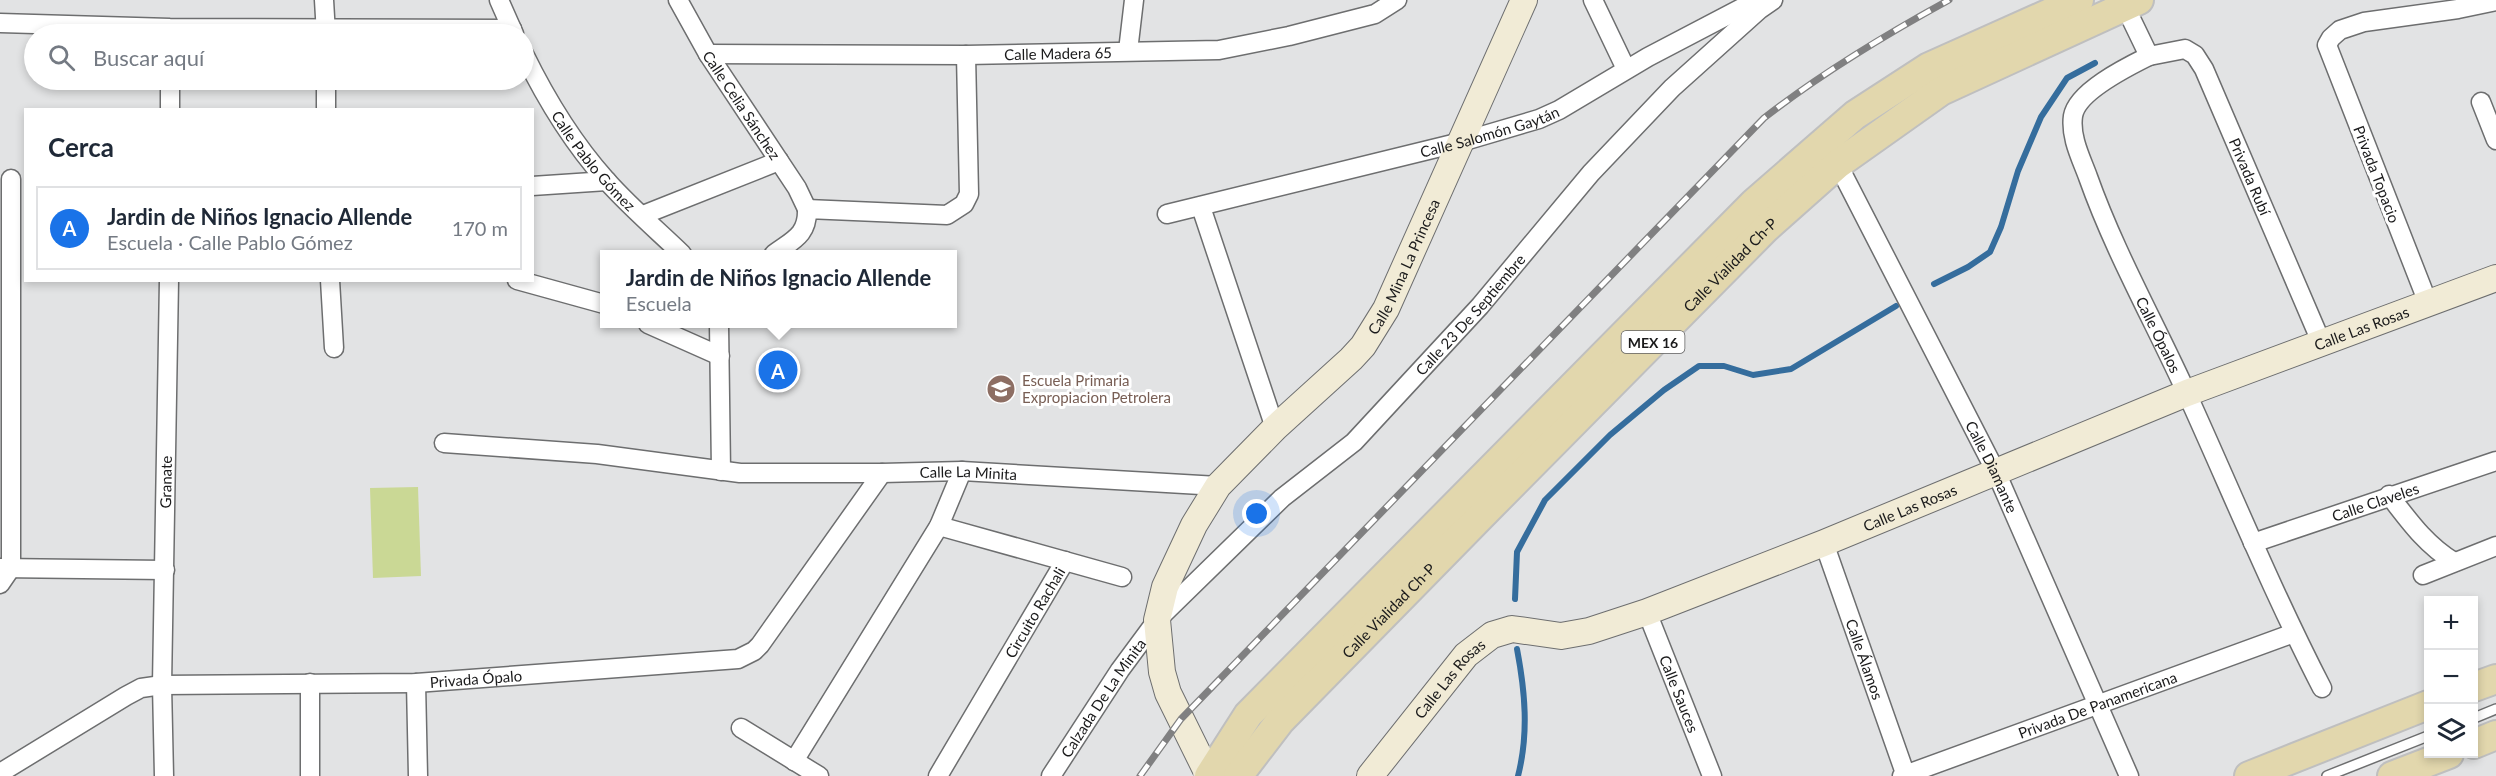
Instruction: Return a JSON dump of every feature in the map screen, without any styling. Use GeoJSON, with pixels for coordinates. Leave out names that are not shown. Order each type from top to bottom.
{"type":"FeatureCollection","features":[{"type":"Feature","properties":{"kind":"main road","name":"Calle Vialidad Ch-P"},"geometry":{"type":"LineString","coordinates":[[1238,776],[1280,721],[1766,228],[1832,153],[1855,115],[1929,67],[2079,0]]}},
{"type":"Feature","properties":{"kind":"main road","name":"Calle Vialidad Ch-P"},"geometry":{"type":"LineString","coordinates":[[1209,776],[1248,715],[1754,203],[1832,153],[1941,91],[2129,2]]}},
{"type":"Feature","properties":{"kind":"main road"},"geometry":{"type":"LineString","coordinates":[[2478,686],[2496,679]]}},
{"type":"Feature","properties":{"kind":"main road"},"geometry":{"type":"LineString","coordinates":[[2249,776],[2424,707]]}},
{"type":"Feature","properties":{"kind":"main road"},"geometry":{"type":"LineString","coordinates":[[2478,742],[2496,735]]}},
{"type":"Feature","properties":{"kind":"main road"},"geometry":{"type":"LineString","coordinates":[[2392,776],[2437,758]]}},
{"type":"Feature","properties":{"kind":"street"},"geometry":{"type":"LineString","coordinates":[[324,0],[326,24]]}},
{"type":"Feature","properties":{"kind":"street"},"geometry":{"type":"LineString","coordinates":[[499,0],[510,24]]}},
{"type":"Feature","properties":{"kind":"street","name":"Calle Celia Sánchez"},"geometry":{"type":"LineString","coordinates":[[678,0],[708,54],[779,161],[807,209]]}},
{"type":"Feature","properties":{"kind":"street"},"geometry":{"type":"LineString","coordinates":[[1128,51],[1134,0]]}},
{"type":"Feature","properties":{"kind":"street","name":"Calle Madera 65"},"geometry":{"type":"LineString","coordinates":[[708,54],[966,55],[1218,50],[1288,36],[1375,14],[1397,0]]}},
{"type":"Feature","properties":{"kind":"street","name":"Calle Mina La Princesa"},"geometry":{"type":"LineString","coordinates":[[1218,486],[1275,428],[1351,359],[1373,332],[1386,309],[1524,0]]}},
{"type":"Feature","properties":{"kind":"street"},"geometry":{"type":"LineString","coordinates":[[1593,0],[1626,69]]}},
{"type":"Feature","properties":{"kind":"street"},"geometry":{"type":"LineString","coordinates":[[2129,2],[2150,56]]}},
{"type":"Feature","properties":{"kind":"street","name":"Privada Topacio"},"geometry":{"type":"LineString","coordinates":[[2428,303],[2327,45],[2340,30],[2364,22],[2495,2]]}},
{"type":"Feature","properties":{"kind":"street","name":"Calle Salomón Gaytán"},"geometry":{"type":"LineString","coordinates":[[1167,214],[1461,142],[1549,114],[1626,69],[1761,3]]}},
{"type":"Feature","properties":{"kind":"street","name":"Calle 23 De Septiembre"},"geometry":{"type":"LineString","coordinates":[[1157,620],[1282,498],[1354,442],[1480,306],[1591,173],[1672,88],[1761,3]]}},
{"type":"Feature","properties":{"kind":"street"},"geometry":{"type":"LineString","coordinates":[[0,23],[24,24]]}},
{"type":"Feature","properties":{"kind":"street","name":"Privada Rubí"},"geometry":{"type":"LineString","coordinates":[[2150,56],[2185,49],[2195,55],[2204,69],[2322,344]]}},
{"type":"Feature","properties":{"kind":"street"},"geometry":{"type":"LineString","coordinates":[[780,250],[800,235],[805,228],[807,209],[946,215],[964,204],[969,194],[966,55]]}},
{"type":"Feature","properties":{"kind":"street","name":"Calle Ópalos"},"geometry":{"type":"LineString","coordinates":[[2150,56],[2087,95],[2073,115],[2075,141],[2105,225],[2187,393],[2294,633],[2322,688]]}},
{"type":"Feature","properties":{"kind":"street","name":"Calle Pablo Gómez"},"geometry":{"type":"LineString","coordinates":[[534,74],[546,99],[563,125],[607,181],[677,250]]}},
{"type":"Feature","properties":{"kind":"street"},"geometry":{"type":"LineString","coordinates":[[170,90],[170,108]]}},
{"type":"Feature","properties":{"kind":"street"},"geometry":{"type":"LineString","coordinates":[[326,90],[326,108]]}},
{"type":"Feature","properties":{"kind":"street"},"geometry":{"type":"LineString","coordinates":[[2481,102],[2496,140]]}},
{"type":"Feature","properties":{"kind":"street","name":"Calle Diamante"},"geometry":{"type":"LineString","coordinates":[[1832,153],[1996,472],[2128,776]]}},
{"type":"Feature","properties":{"kind":"street"},"geometry":{"type":"LineString","coordinates":[[643,215],[779,161]]}},
{"type":"Feature","properties":{"kind":"street"},"geometry":{"type":"LineString","coordinates":[[0,584],[5,568],[12,179]]}},
{"type":"Feature","properties":{"kind":"street"},"geometry":{"type":"LineString","coordinates":[[534,186],[607,181]]}},
{"type":"Feature","properties":{"kind":"street"},"geometry":{"type":"LineString","coordinates":[[1201,207],[1275,428]]}},
{"type":"Feature","properties":{"kind":"street","name":"Calle Las Rosas"},"geometry":{"type":"LineString","coordinates":[[1370,776],[1466,656],[1492,635],[1512,629],[1561,636],[1589,631],[1647,612],[1824,543],[2187,393],[2496,278]]}},
{"type":"Feature","properties":{"kind":"street","name":"Granate"},"geometry":{"type":"LineString","coordinates":[[164,776],[162,685],[169,282]]}},
{"type":"Feature","properties":{"kind":"street"},"geometry":{"type":"LineString","coordinates":[[330,282],[334,348]]}},
{"type":"Feature","properties":{"kind":"street"},"geometry":{"type":"LineString","coordinates":[[527,282],[600,303]]}},
{"type":"Feature","properties":{"kind":"street"},"geometry":{"type":"LineString","coordinates":[[657,328],[720,356]]}},
{"type":"Feature","properties":{"kind":"street"},"geometry":{"type":"LineString","coordinates":[[719,328],[721,471]]}},
{"type":"Feature","properties":{"kind":"street","name":"Calle La Minita"},"geometry":{"type":"LineString","coordinates":[[444,443],[597,454],[721,471],[882,473],[962,471],[1218,486]]}},
{"type":"Feature","properties":{"kind":"street","name":"Calle Claveles"},"geometry":{"type":"LineString","coordinates":[[2253,543],[2389,495],[2496,461]]}},
{"type":"Feature","properties":{"kind":"street"},"geometry":{"type":"LineString","coordinates":[[794,761],[939,526],[962,471]]}},
{"type":"Feature","properties":{"kind":"street","name":"Privada Ópalo"},"geometry":{"type":"LineString","coordinates":[[4,768],[141,688],[162,685],[416,683],[738,658],[747,655],[760,645],[882,473]]}},
{"type":"Feature","properties":{"kind":"street","name":"Calzada De La Minita"},"geometry":{"type":"LineString","coordinates":[[1209,776],[1165,684],[1157,620],[1165,587],[1194,525],[1218,486]]}},
{"type":"Feature","properties":{"kind":"street"},"geometry":{"type":"LineString","coordinates":[[2389,495],[2415,530],[2436,551],[2454,562]]}},
{"type":"Feature","properties":{"kind":"street","name":"Circuito Rachali"},"geometry":{"type":"LineString","coordinates":[[938,776],[1065,561],[939,526]]}},
{"type":"Feature","properties":{"kind":"street","name":"Calle Álamos"},"geometry":{"type":"LineString","coordinates":[[1824,543],[1905,775]]}},
{"type":"Feature","properties":{"kind":"street"},"geometry":{"type":"LineString","coordinates":[[2423,574],[2496,546]]}},
{"type":"Feature","properties":{"kind":"street"},"geometry":{"type":"LineString","coordinates":[[1065,561],[1122,577]]}},
{"type":"Feature","properties":{"kind":"street"},"geometry":{"type":"LineString","coordinates":[[5,568],[165,570]]}},
{"type":"Feature","properties":{"kind":"street","name":"Calle Sauces"},"geometry":{"type":"LineString","coordinates":[[1647,612],[1712,776]]}},
{"type":"Feature","properties":{"kind":"street","name":"Calzada De La Minita"},"geometry":{"type":"LineString","coordinates":[[1051,776],[1120,670],[1157,620]]}},
{"type":"Feature","properties":{"kind":"street","name":"Privada De Panamericana"},"geometry":{"type":"LineString","coordinates":[[1905,775],[2294,633]]}},
{"type":"Feature","properties":{"kind":"street"},"geometry":{"type":"LineString","coordinates":[[310,683],[310,776]]}},
{"type":"Feature","properties":{"kind":"street"},"geometry":{"type":"LineString","coordinates":[[416,683],[418,776]]}},
{"type":"Feature","properties":{"kind":"street"},"geometry":{"type":"LineString","coordinates":[[741,728],[819,776]]}},
{"type":"Feature","properties":{"kind":"lane"},"geometry":{"type":"LineString","coordinates":[[2478,717],[2496,710]]}},
{"type":"Feature","properties":{"kind":"lane"},"geometry":{"type":"LineString","coordinates":[[2327,776],[2424,738]]}},
{"type":"Feature","properties":{"kind":"green space"},"geometry":{"type":"Polygon","coordinates":[[[418,487],[421,576],[373,578],[370,488],[418,487]]]}},
{"type":"Feature","properties":{"kind":"waterway"},"geometry":{"type":"LineString","coordinates":[[1934,284],[1968,267],[1990,252],[2001,227],[2018,171],[2041,117],[2067,78],[2095,63]]}},
{"type":"Feature","properties":{"kind":"waterway"},"geometry":{"type":"LineString","coordinates":[[1515,599],[1517,552],[1545,500],[1610,435],[1664,390],[1699,366],[1724,366],[1753,375],[1791,369],[1896,306]]}},
{"type":"Feature","properties":{"kind":"waterway"},"geometry":{"type":"LineString","coordinates":[[1517,649],[1525,712],[1524,744],[1518,776]]}},
{"type":"Feature","properties":{"kind":"railway"},"geometry":{"type":"LineString","coordinates":[[1140,776],[1181,719],[1764,118],[1854,55],[1949,0]]}},
{"type":"Feature","properties":{"kind":"place","name":"Jardin de Niños Ignacio Allende"},"geometry":{"type":"Point","coordinates":[778,370]}},
{"type":"Feature","properties":{"kind":"place","name":"Escuela Primaria Expropiacion Petrolera"},"geometry":{"type":"Point","coordinates":[1001,389]}}]}
